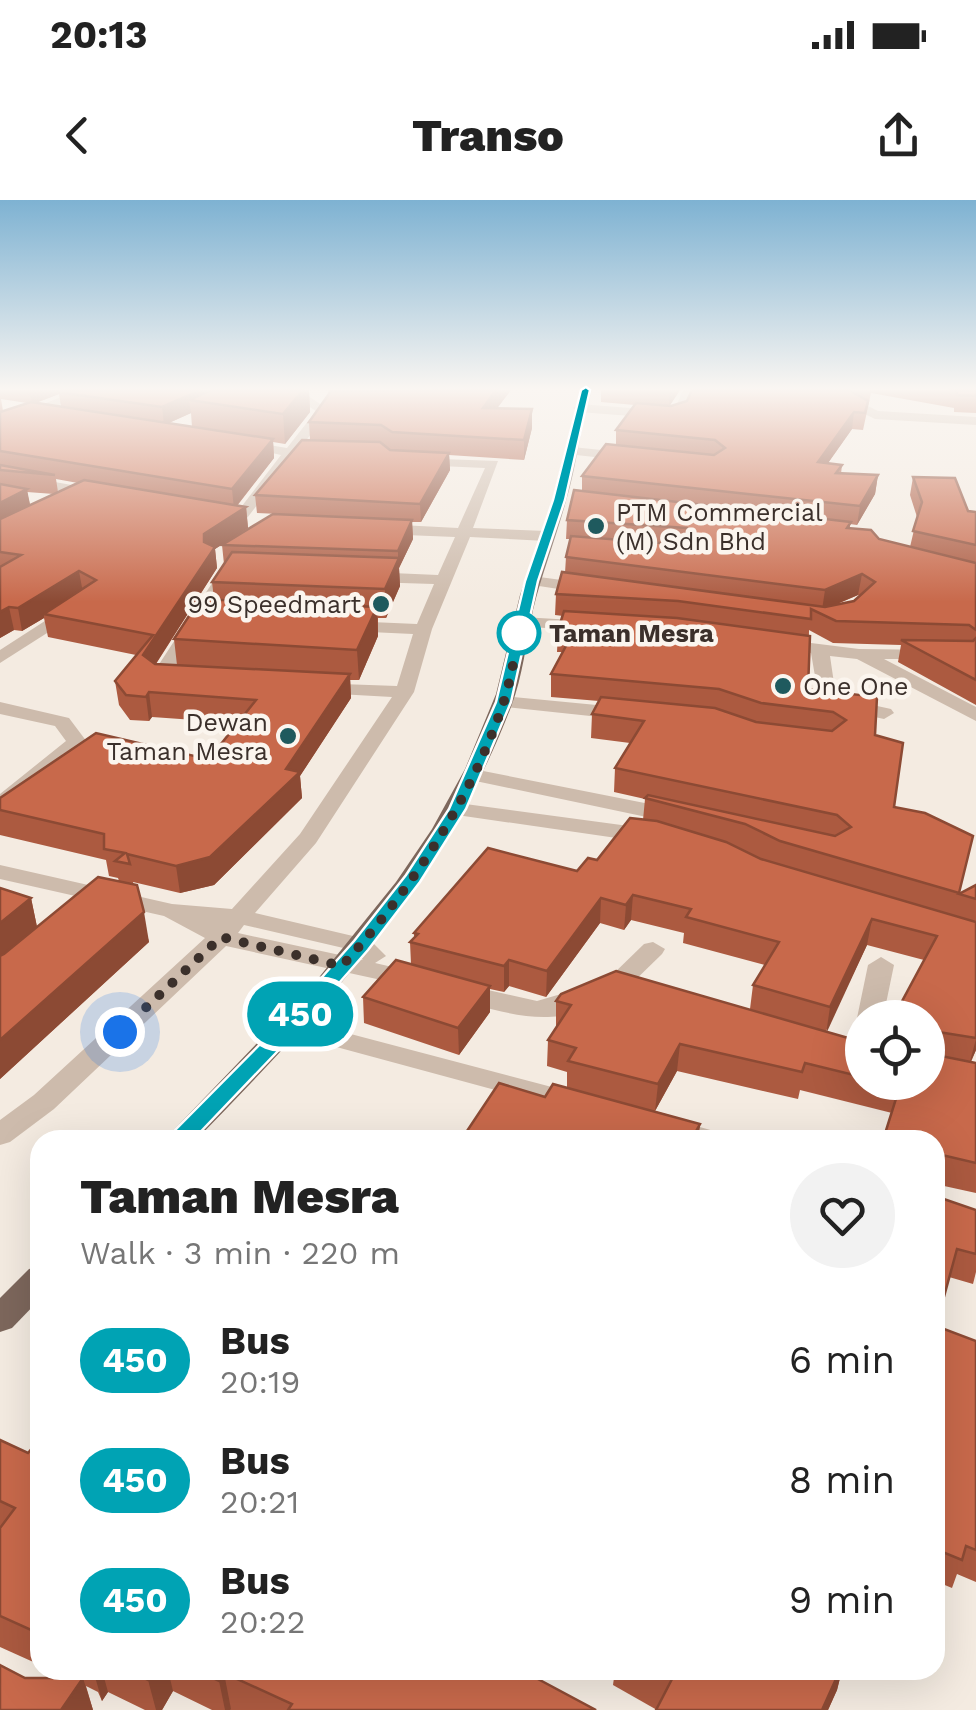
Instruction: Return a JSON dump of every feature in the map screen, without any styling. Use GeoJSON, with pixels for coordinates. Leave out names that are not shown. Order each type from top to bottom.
{"type":"FeatureCollection","features":[{"type":"Feature","properties":{"kind":"main road"},"geometry":{"type":"LineString","coordinates":[[189,1130],[352,956],[413,878],[458,809],[504,702],[532,581],[545,540],[567,501],[571,460]]}},
{"type":"Feature","properties":{"kind":"main road"},"geometry":{"type":"LineString","coordinates":[[0,1319],[30,1288]]}},
{"type":"Feature","properties":{"kind":"street"},"geometry":{"type":"LineString","coordinates":[[220,516],[247,520],[288,460]]}},
{"type":"Feature","properties":{"kind":"street"},"geometry":{"type":"LineString","coordinates":[[0,1135],[44,1102],[230,927],[308,838],[405,692],[422,629],[493,464],[418,460]]}},
{"type":"Feature","properties":{"kind":"street"},"geometry":{"type":"LineString","coordinates":[[0,476],[122,499]]}},
{"type":"Feature","properties":{"kind":"street"},"geometry":{"type":"LineString","coordinates":[[55,506],[84,492]]}},
{"type":"Feature","properties":{"kind":"street"},"geometry":{"type":"LineString","coordinates":[[366,529],[545,540],[563,546]]}},
{"type":"Feature","properties":{"kind":"street"},"geometry":{"type":"LineString","coordinates":[[197,680],[160,678],[206,620],[228,571],[248,572]]}},
{"type":"Feature","properties":{"kind":"street"},"geometry":{"type":"LineString","coordinates":[[347,576],[446,580]]}},
{"type":"Feature","properties":{"kind":"street"},"geometry":{"type":"LineString","coordinates":[[532,581],[609,591]]}},
{"type":"Feature","properties":{"kind":"street"},"geometry":{"type":"LineString","coordinates":[[0,658],[88,601]]}},
{"type":"Feature","properties":{"kind":"street"},"geometry":{"type":"LineString","coordinates":[[522,622],[618,628]]}},
{"type":"Feature","properties":{"kind":"street"},"geometry":{"type":"LineString","coordinates":[[328,625],[422,629]]}},
{"type":"Feature","properties":{"kind":"street"},"geometry":{"type":"LineString","coordinates":[[756,640],[820,651],[946,655]]}},
{"type":"Feature","properties":{"kind":"street"},"geometry":{"type":"LineString","coordinates":[[820,651],[827,702],[884,712]]}},
{"type":"Feature","properties":{"kind":"street"},"geometry":{"type":"LineString","coordinates":[[860,654],[976,715]]}},
{"type":"Feature","properties":{"kind":"street"},"geometry":{"type":"LineString","coordinates":[[292,686],[405,692]]}},
{"type":"Feature","properties":{"kind":"street"},"geometry":{"type":"LineString","coordinates":[[504,702],[658,717]]}},
{"type":"Feature","properties":{"kind":"street"},"geometry":{"type":"LineString","coordinates":[[0,708],[62,722],[77,742],[0,805]]}},
{"type":"Feature","properties":{"kind":"street"},"geometry":{"type":"LineString","coordinates":[[473,775],[696,821]]}},
{"type":"Feature","properties":{"kind":"street"},"geometry":{"type":"LineString","coordinates":[[458,809],[676,840]]}},
{"type":"Feature","properties":{"kind":"street"},"geometry":{"type":"LineString","coordinates":[[0,872],[352,956],[390,972],[536,1013],[564,1008],[599,987],[626,988],[653,949]]}},
{"type":"Feature","properties":{"kind":"street"},"geometry":{"type":"LineString","coordinates":[[69,918],[97,894]]}},
{"type":"Feature","properties":{"kind":"street"},"geometry":{"type":"LineString","coordinates":[[874,1000],[881,966]]}},
{"type":"Feature","properties":{"kind":"street"},"geometry":{"type":"LineString","coordinates":[[290,1026],[596,1109]]}},
{"type":"Feature","properties":{"kind":"street"},"geometry":{"type":"LineString","coordinates":[[635,1119],[675,1130]]}},
{"type":"Feature","properties":{"kind":"building"},"geometry":{"type":"Polygon","coordinates":[[[58,460],[255,460],[232,489],[58,460]]]}},
{"type":"Feature","properties":{"kind":"building"},"geometry":{"type":"Polygon","coordinates":[[[285,460],[445,460],[420,504],[255,495],[285,460]]]}},
{"type":"Feature","properties":{"kind":"building"},"geometry":{"type":"Polygon","coordinates":[[[594,460],[819,460],[842,465],[836,473],[878,475],[860,506],[582,476],[594,460]]]}},
{"type":"Feature","properties":{"kind":"building"},"geometry":{"type":"Polygon","coordinates":[[[0,465],[55,475],[0,470],[0,465]]]}},
{"type":"Feature","properties":{"kind":"building"},"geometry":{"type":"Polygon","coordinates":[[[913,477],[955,478],[968,511],[976,512],[976,545],[913,531],[922,502],[913,477]]]}},
{"type":"Feature","properties":{"kind":"building"},"geometry":{"type":"Polygon","coordinates":[[[84,480],[246,507],[204,534],[204,542],[215,547],[143,655],[155,664],[350,674],[286,769],[300,772],[210,857],[176,866],[127,854],[130,864],[115,861],[125,853],[104,849],[104,834],[0,810],[0,798],[96,733],[194,756],[200,751],[213,754],[256,700],[149,692],[146,697],[126,695],[115,681],[153,635],[44,614],[96,580],[79,571],[18,608],[0,612],[0,567],[21,555],[0,552],[0,519],[84,480]]]}},
{"type":"Feature","properties":{"kind":"building"},"geometry":{"type":"Polygon","coordinates":[[[0,484],[27,489],[0,503],[0,484]]]}},
{"type":"Feature","properties":{"kind":"building"},"geometry":{"type":"Polygon","coordinates":[[[574,490],[851,522],[847,528],[871,530],[879,539],[976,563],[976,630],[969,625],[836,621],[811,609],[811,619],[678,601],[556,594],[562,572],[825,607],[854,601],[875,582],[862,574],[825,590],[566,557],[571,536],[686,545],[698,538],[687,528],[567,520],[574,490]]]}},
{"type":"Feature","properties":{"kind":"building"},"geometry":{"type":"Polygon","coordinates":[[[273,514],[412,520],[398,551],[222,545],[273,514]]]}},
{"type":"Feature","properties":{"kind":"building"},"geometry":{"type":"Polygon","coordinates":[[[232,552],[399,558],[385,589],[212,582],[232,552]]]}},
{"type":"Feature","properties":{"kind":"building"},"geometry":{"type":"Polygon","coordinates":[[[200,599],[377,607],[357,650],[174,639],[200,599]]]}},
{"type":"Feature","properties":{"kind":"building"},"geometry":{"type":"Polygon","coordinates":[[[564,611],[677,618],[810,636],[808,689],[877,697],[875,735],[903,743],[894,807],[925,813],[973,836],[959,893],[780,841],[745,824],[645,798],[648,795],[835,836],[851,827],[837,815],[615,768],[644,721],[592,714],[601,697],[715,708],[756,722],[832,731],[846,720],[833,712],[761,703],[719,689],[551,674],[574,631],[558,630],[564,611]]]}},
{"type":"Feature","properties":{"kind":"building"},"geometry":{"type":"Polygon","coordinates":[[[976,638],[976,680],[901,640],[973,641],[976,638]]]}},
{"type":"Feature","properties":{"kind":"building"},"geometry":{"type":"Polygon","coordinates":[[[630,818],[657,821],[726,842],[761,859],[976,922],[976,1038],[945,1033],[945,1000],[903,1000],[937,936],[872,919],[830,1007],[753,985],[779,942],[686,917],[691,909],[633,895],[626,905],[601,898],[547,971],[509,960],[504,966],[410,942],[488,848],[577,871],[588,858],[597,860],[630,818]]]}},
{"type":"Feature","properties":{"kind":"building"},"geometry":{"type":"Polygon","coordinates":[[[98,877],[137,885],[144,912],[0,1040],[0,956],[98,877]]]}},
{"type":"Feature","properties":{"kind":"building"},"geometry":{"type":"Polygon","coordinates":[[[976,885],[976,899],[959,894],[976,885]]]}},
{"type":"Feature","properties":{"kind":"building"},"geometry":{"type":"Polygon","coordinates":[[[0,888],[31,898],[0,923],[0,888]]]}},
{"type":"Feature","properties":{"kind":"building"},"geometry":{"type":"Polygon","coordinates":[[[396,960],[490,986],[458,1028],[363,997],[396,960]]]}},
{"type":"Feature","properties":{"kind":"building"},"geometry":{"type":"Polygon","coordinates":[[[616,971],[845,1037],[845,1073],[805,1063],[802,1072],[680,1044],[658,1084],[568,1061],[576,1048],[548,1040],[571,1005],[556,1001],[561,994],[616,971]]]}},
{"type":"Feature","properties":{"kind":"building"},"geometry":{"type":"Polygon","coordinates":[[[945,1057],[976,1063],[976,1163],[945,1156],[945,1130],[886,1130],[896,1100],[945,1100],[945,1057]]]}},
{"type":"Feature","properties":{"kind":"building"},"geometry":{"type":"Polygon","coordinates":[[[499,1083],[545,1097],[553,1084],[700,1124],[697,1130],[468,1130],[499,1083]]]}},
{"type":"Feature","properties":{"kind":"building"},"geometry":{"type":"Polygon","coordinates":[[[945,1199],[976,1210],[976,1254],[957,1249],[945,1293],[945,1199]]]}},
{"type":"Feature","properties":{"kind":"building"},"geometry":{"type":"Polygon","coordinates":[[[945,1329],[976,1341],[976,1550],[966,1546],[962,1560],[945,1553],[945,1329]]]}},
{"type":"Feature","properties":{"kind":"building"},"geometry":{"type":"Polygon","coordinates":[[[0,1440],[30,1451],[30,1630],[0,1616],[0,1528],[15,1508],[0,1501],[0,1440]]]}},
{"type":"Feature","properties":{"kind":"building"},"geometry":{"type":"Polygon","coordinates":[[[0,1665],[30,1680],[82,1680],[61,1710],[0,1710],[0,1665]]]}},
{"type":"Feature","properties":{"kind":"building"},"geometry":{"type":"Polygon","coordinates":[[[239,1680],[540,1680],[596,1710],[288,1710],[292,1704],[239,1680]]]}},
{"type":"Feature","properties":{"kind":"building"},"geometry":{"type":"Polygon","coordinates":[[[671,1680],[836,1680],[822,1710],[656,1710],[671,1680]]]}},
{"type":"Feature","properties":{"kind":"bus line","name":"450"},"geometry":{"type":"LineString","coordinates":[[189,1130],[361,946],[413,878],[458,809],[504,702],[532,581],[569,460]]}},
{"type":"Feature","properties":{"kind":"place","name":"PTM Commercial (M) Sdn Bhd"},"geometry":{"type":"Point","coordinates":[596,526]}},
{"type":"Feature","properties":{"kind":"place","name":"99 Speedmart"},"geometry":{"type":"Point","coordinates":[381,604]}},
{"type":"Feature","properties":{"kind":"place","name":"Taman Mesra"},"geometry":{"type":"Point","coordinates":[519,633]}},
{"type":"Feature","properties":{"kind":"place","name":"One One"},"geometry":{"type":"Point","coordinates":[783,686]}},
{"type":"Feature","properties":{"kind":"place","name":"Dewan Taman Mesra"},"geometry":{"type":"Point","coordinates":[288,736]}},
{"type":"Feature","properties":{"kind":"route"},"geometry":{"type":"LineString","coordinates":[[120,1032],[221,937],[342,966],[413,878],[458,809],[504,702],[520,628],[519,633]]}}]}
